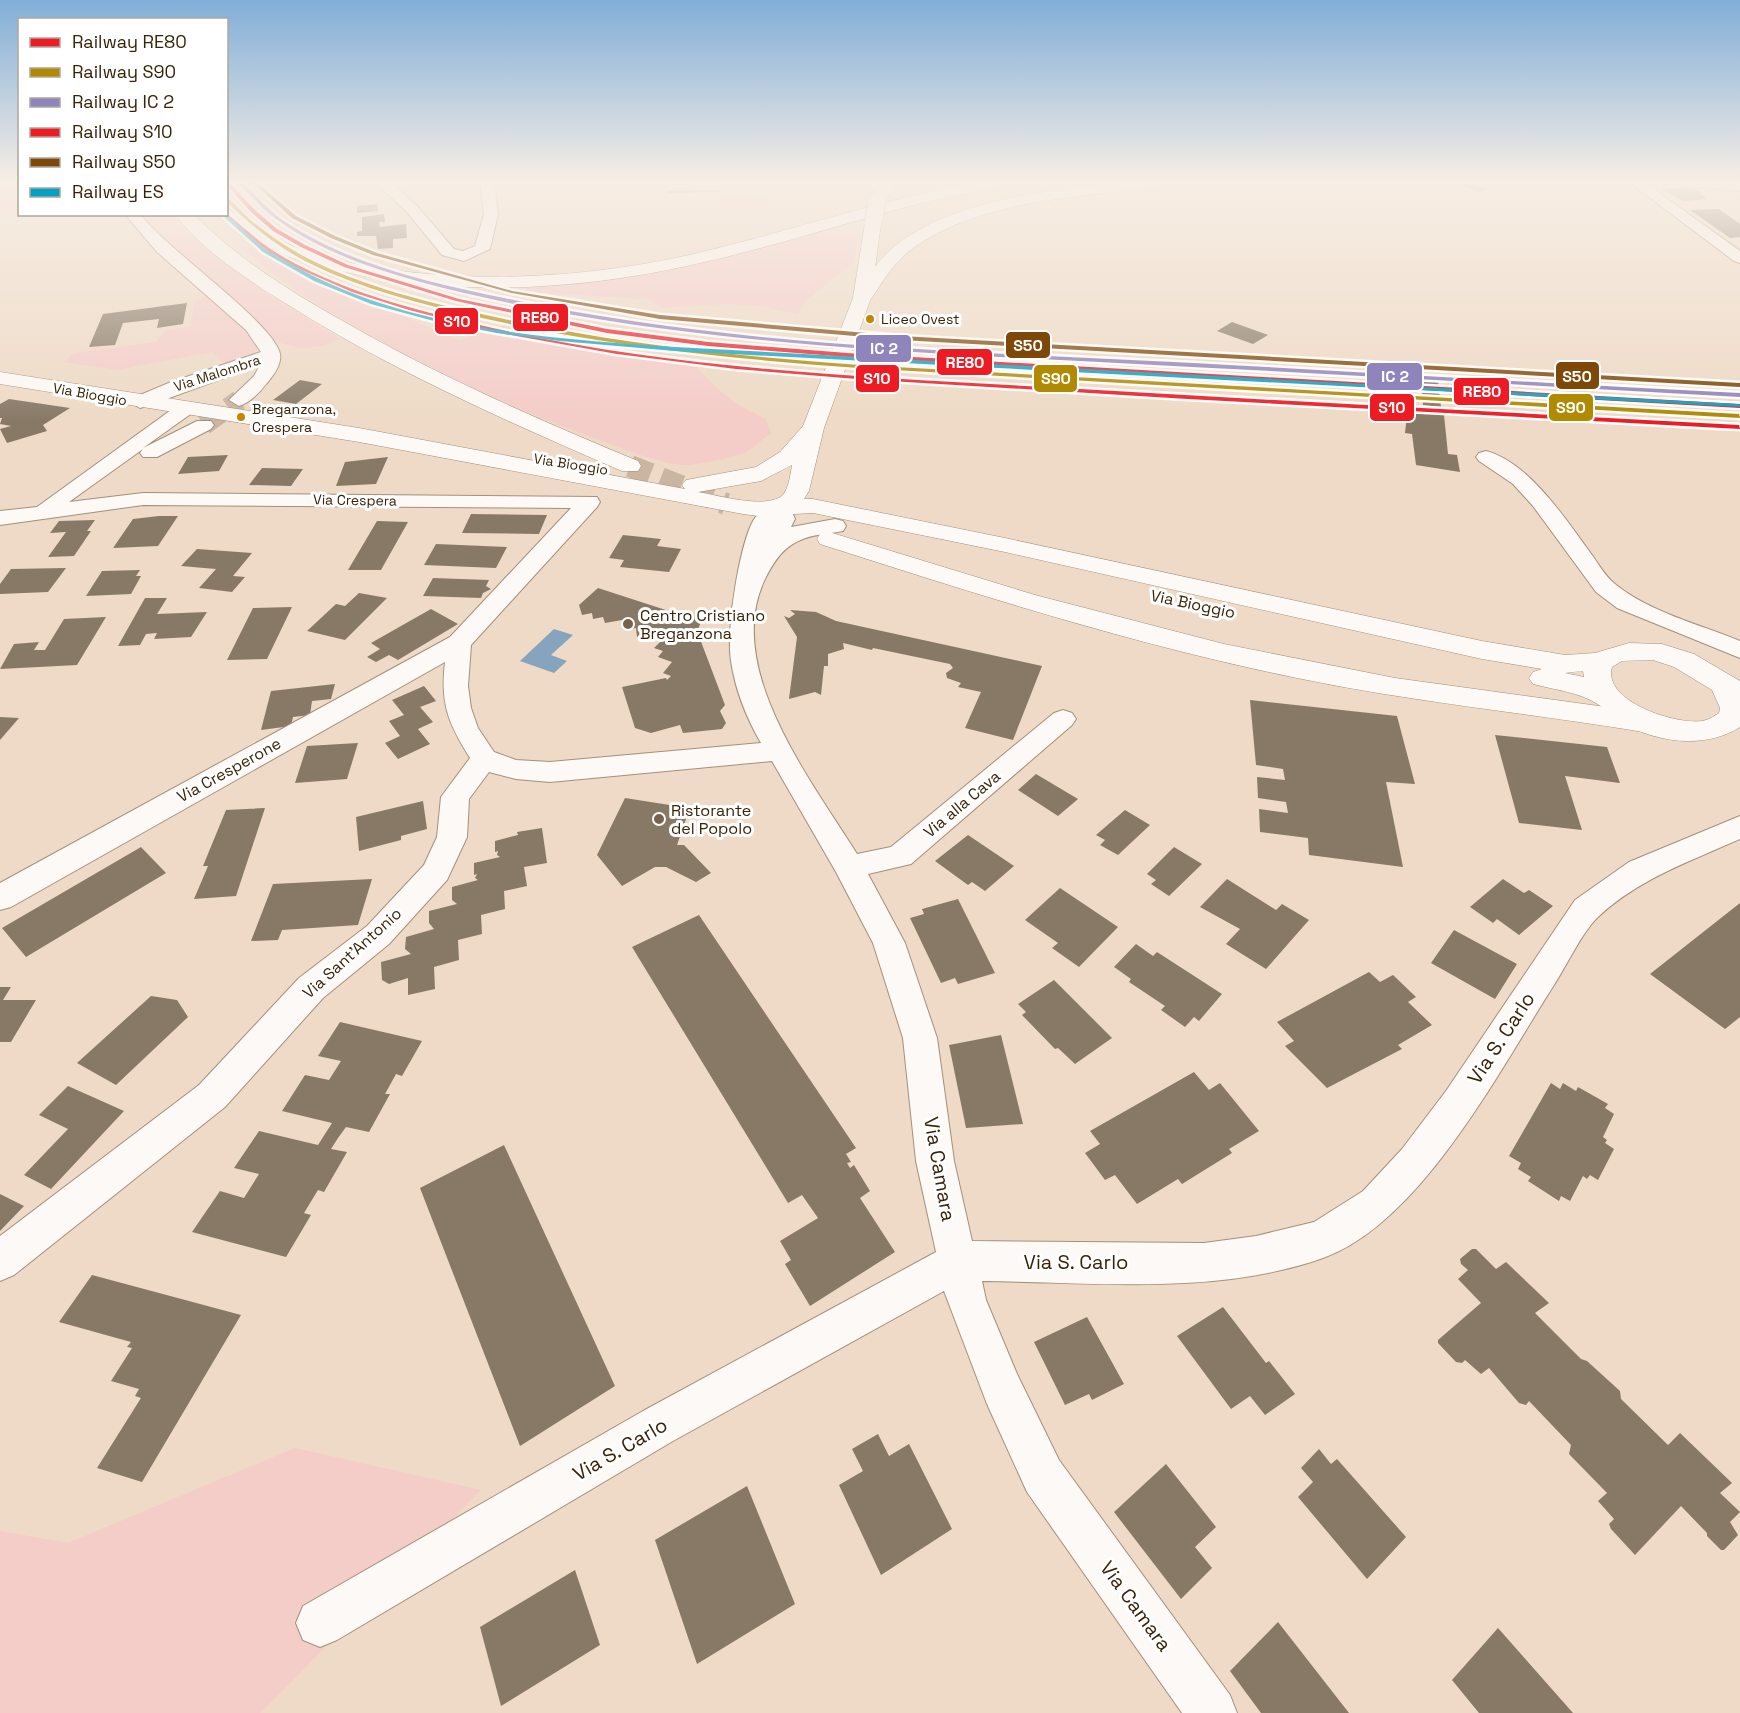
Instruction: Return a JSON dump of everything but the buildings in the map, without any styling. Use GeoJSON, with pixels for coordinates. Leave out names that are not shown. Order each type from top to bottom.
{"type":"FeatureCollection","features":[{"type":"Feature","properties":{"kind":"main road"},"geometry":{"type":"LineString","coordinates":[[238,262],[261,279],[360,340],[456,390],[630,466]]}},
{"type":"Feature","properties":{"kind":"main road"},"geometry":{"type":"LineString","coordinates":[[325,262],[382,273],[443,279],[510,280],[591,276],[682,262]]}},
{"type":"Feature","properties":{"kind":"main road","name":"Via Camara"},"geometry":{"type":"LineString","coordinates":[[813,428],[777,494],[780,508],[792,499],[803,468],[813,428],[862,298],[867,262]]}},
{"type":"Feature","properties":{"kind":"main road"},"geometry":{"type":"LineString","coordinates":[[862,298],[891,262]]}},
{"type":"Feature","properties":{"kind":"main road","name":"Via Bioggio"},"geometry":{"type":"LineString","coordinates":[[0,378],[185,409],[532,458],[757,496],[780,508],[802,519],[832,532],[1575,684],[1608,697],[1634,716],[1650,723],[1693,732],[1714,730],[1732,724],[1735,708],[1733,689],[1684,660],[1664,654],[1636,651],[1612,654],[1602,661],[1566,664],[1482,650],[1005,545],[813,506],[780,508],[743,507],[359,435]]}},
{"type":"Feature","properties":{"kind":"main road"},"geometry":{"type":"LineString","coordinates":[[694,485],[736,480],[783,462],[813,428]]}},
{"type":"Feature","properties":{"kind":"main road"},"geometry":{"type":"LineString","coordinates":[[803,468],[818,486],[842,499],[915,522],[1005,545]]}},
{"type":"Feature","properties":{"kind":"main road"},"geometry":{"type":"LineString","coordinates":[[832,532],[1063,612],[1248,658],[1358,681],[1650,723]]}},
{"type":"Feature","properties":{"kind":"main road"},"geometry":{"type":"LineString","coordinates":[[1602,661],[1597,671],[1599,683],[1608,697]]}},
{"type":"Feature","properties":{"kind":"street","name":"Via Malombra"},"geometry":{"type":"LineString","coordinates":[[140,402],[178,386],[271,355],[268,342],[175,262]]}},
{"type":"Feature","properties":{"kind":"street"},"geometry":{"type":"LineString","coordinates":[[239,400],[267,375],[271,355]]}},
{"type":"Feature","properties":{"kind":"street"},"geometry":{"type":"LineString","coordinates":[[43,511],[185,409]]}},
{"type":"Feature","properties":{"kind":"street"},"geometry":{"type":"LineString","coordinates":[[123,486],[130,465],[204,425]]}},
{"type":"Feature","properties":{"kind":"street"},"geometry":{"type":"LineString","coordinates":[[1486,457],[1520,480],[1541,501],[1604,587],[1625,603],[1740,650]]}},
{"type":"Feature","properties":{"kind":"street","name":"Via Crespera"},"geometry":{"type":"LineString","coordinates":[[0,518],[43,511],[123,486],[589,502]]}},
{"type":"Feature","properties":{"kind":"street","name":"Via Cresperone"},"geometry":{"type":"LineString","coordinates":[[0,898],[459,643],[589,502]]}},
{"type":"Feature","properties":{"kind":"street","name":"Via Camara"},"geometry":{"type":"LineString","coordinates":[[745,595],[784,519],[780,508],[764,521],[745,595],[742,632],[743,660],[753,696],[778,751],[849,867],[889,943],[920,1038],[935,1161],[966,1300],[1002,1389],[1043,1476],[1212,1713]]}},
{"type":"Feature","properties":{"kind":"street"},"geometry":{"type":"LineString","coordinates":[[769,550],[796,533],[832,532]]}},
{"type":"Feature","properties":{"kind":"street"},"geometry":{"type":"LineString","coordinates":[[1684,660],[1706,636]]}},
{"type":"Feature","properties":{"kind":"street"},"geometry":{"type":"LineString","coordinates":[[459,643],[455,664],[458,708],[465,728],[484,759],[500,767],[519,772],[550,772],[778,751]]}},
{"type":"Feature","properties":{"kind":"street","name":"Via alla Cava"},"geometry":{"type":"LineString","coordinates":[[849,867],[900,856],[1063,719]]}},
{"type":"Feature","properties":{"kind":"street","name":"Via Sant'Antonio"},"geometry":{"type":"LineString","coordinates":[[0,1261],[212,1096],[311,988],[378,935],[436,872],[452,837],[455,797],[484,759]]}},
{"type":"Feature","properties":{"kind":"street","name":"Via S. Carlo"},"geometry":{"type":"LineString","coordinates":[[320,1623],[658,1426],[958,1262],[1204,1263],[1256,1256],[1322,1239],[1377,1204],[1415,1161],[1459,1102],[1586,909],[1640,870],[1740,826]]}},
{"type":"Feature","properties":{"kind":"shaded area"},"geometry":{"type":"Polygon","coordinates":[[[179,262],[226,262],[272,297],[340,339],[318,347],[300,348],[259,335],[258,355],[226,365],[212,352],[116,370],[64,362],[74,353],[156,342],[166,330],[191,327],[194,302],[211,293],[179,262]]]}},
{"type":"Feature","properties":{"kind":"shaded area"},"geometry":{"type":"Polygon","coordinates":[[[259,262],[290,262],[381,306],[459,340],[511,323],[594,351],[697,367],[728,397],[765,418],[771,433],[746,452],[718,460],[679,465],[658,460],[559,425],[463,384],[367,334],[259,262]]]}},
{"type":"Feature","properties":{"kind":"shaded area"},"geometry":{"type":"Polygon","coordinates":[[[686,262],[854,262],[809,298],[797,314],[760,306],[725,304],[662,308],[648,299],[522,292],[530,284],[628,276],[686,262]]]}},
{"type":"Feature","properties":{"kind":"shaded area"},"geometry":{"type":"Polygon","coordinates":[[[295,1448],[481,1490],[260,1713],[0,1713],[0,1531],[68,1543],[295,1448]]]}},
{"type":"Feature","properties":{"kind":"water"},"geometry":{"type":"Polygon","coordinates":[[[554,629],[573,635],[551,655],[567,661],[554,673],[520,661],[554,629]]]}},
{"type":"Feature","properties":{"kind":"tunnel"},"geometry":{"type":"LineString","coordinates":[[204,425],[239,400]]}},
{"type":"Feature","properties":{"kind":"tunnel"},"geometry":{"type":"LineString","coordinates":[[630,466],[726,504]]}},
{"type":"Feature","properties":{"kind":"rail line","name":"ES"},"geometry":{"type":"LineString","coordinates":[[284,262],[316,280],[373,303],[434,319],[560,340],[675,349],[1738,406]]}},
{"type":"Feature","properties":{"kind":"rail line","name":"S10"},"geometry":{"type":"LineString","coordinates":[[289,262],[325,280],[354,291],[440,317],[558,343],[677,361],[857,377],[1739,427]]}},
{"type":"Feature","properties":{"kind":"rail line","name":"S90"},"geometry":{"type":"LineString","coordinates":[[310,262],[369,286],[435,305],[579,336],[690,352],[746,358],[1055,378],[1739,416]]}},
{"type":"Feature","properties":{"kind":"rail line","name":"RE80"},"geometry":{"type":"LineString","coordinates":[[337,262],[458,300],[607,331],[708,344],[860,356],[1740,406]]}},
{"type":"Feature","properties":{"kind":"rail line","name":"S50"},"geometry":{"type":"LineString","coordinates":[[404,262],[512,292],[660,317],[901,338],[1740,385]]}},
{"type":"Feature","properties":{"kind":"transit line"},"geometry":{"type":"LineString","coordinates":[[365,262],[424,281],[560,312],[739,337],[922,351],[1740,395]]}},
{"type":"Feature","properties":{"kind":"place","name":"Liceo Ovest"},"geometry":{"type":"Point","coordinates":[870,319]}},
{"type":"Feature","properties":{"kind":"place","name":"Breganzona, Crespera"},"geometry":{"type":"Point","coordinates":[241,417]}},
{"type":"Feature","properties":{"kind":"place","name":"Centro Cristiano Breganzona"},"geometry":{"type":"Point","coordinates":[628,624]}},
{"type":"Feature","properties":{"kind":"place","name":"Ristorante del Popolo"},"geometry":{"type":"Point","coordinates":[659,819]}}]}
